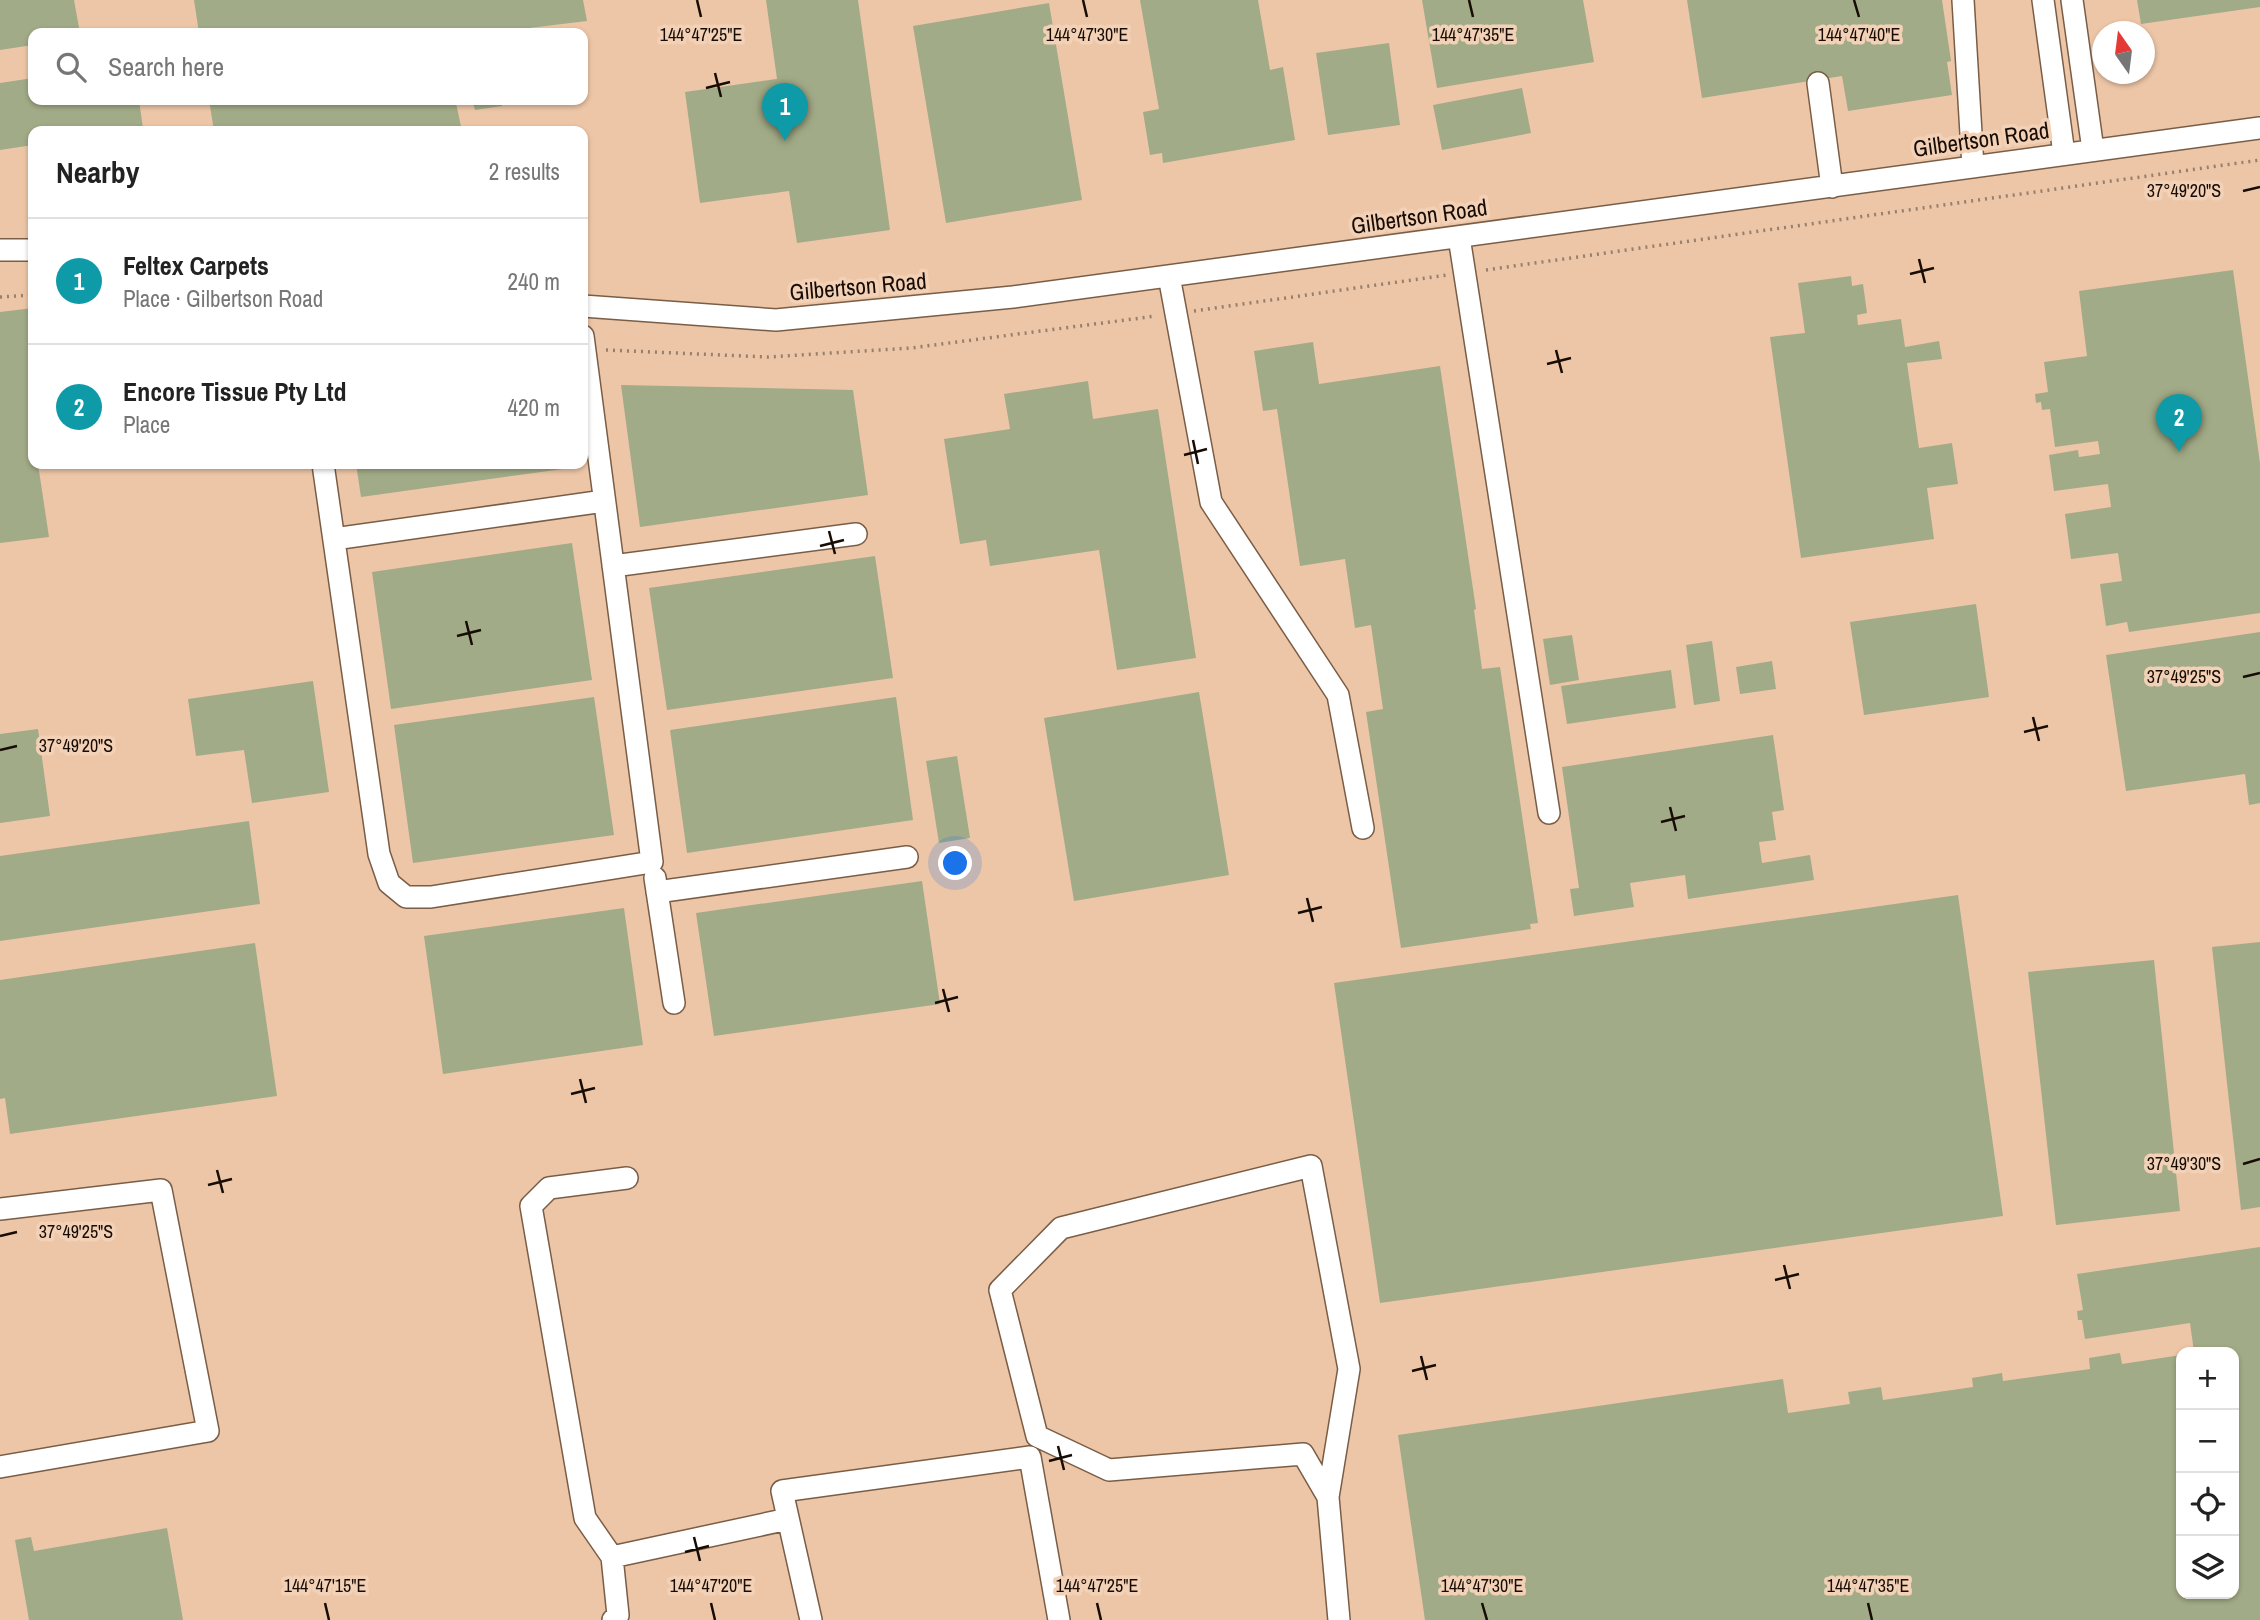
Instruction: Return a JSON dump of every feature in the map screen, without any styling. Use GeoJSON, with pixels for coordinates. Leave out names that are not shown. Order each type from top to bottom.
{"type":"FeatureCollection","features":[{"type":"Feature","properties":{"kind":"street"},"geometry":{"type":"LineString","coordinates":[[1963,0],[1973,167]]}},
{"type":"Feature","properties":{"kind":"street"},"geometry":{"type":"LineString","coordinates":[[2043,0],[2064,154]]}},
{"type":"Feature","properties":{"kind":"street"},"geometry":{"type":"LineString","coordinates":[[2072,0],[2093,150]]}},
{"type":"Feature","properties":{"kind":"street"},"geometry":{"type":"LineString","coordinates":[[1818,83],[1832,187]]}},
{"type":"Feature","properties":{"kind":"street","name":"Gilbertson Road"},"geometry":{"type":"LineString","coordinates":[[588,306],[776,320],[1013,298],[2260,128]]}},
{"type":"Feature","properties":{"kind":"street"},"geometry":{"type":"LineString","coordinates":[[1459,237],[1549,813]]}},
{"type":"Feature","properties":{"kind":"street"},"geometry":{"type":"LineString","coordinates":[[0,250],[28,250]]}},
{"type":"Feature","properties":{"kind":"street"},"geometry":{"type":"LineString","coordinates":[[1169,276],[1211,502],[1338,695],[1363,828]]}},
{"type":"Feature","properties":{"kind":"street"},"geometry":{"type":"LineString","coordinates":[[588,379],[652,862],[674,1003]]}},
{"type":"Feature","properties":{"kind":"street"},"geometry":{"type":"LineString","coordinates":[[324,469],[379,854],[389,883],[406,897],[431,898],[652,862]]}},
{"type":"Feature","properties":{"kind":"street"},"geometry":{"type":"LineString","coordinates":[[334,539],[604,501]]}},
{"type":"Feature","properties":{"kind":"street"},"geometry":{"type":"LineString","coordinates":[[613,566],[856,534]]}},
{"type":"Feature","properties":{"kind":"street"},"geometry":{"type":"LineString","coordinates":[[657,892],[907,857]]}},
{"type":"Feature","properties":{"kind":"street"},"geometry":{"type":"LineString","coordinates":[[1328,1497],[1303,1454],[1109,1470],[1037,1436],[1000,1290],[1061,1228],[1311,1166],[1349,1368],[1328,1497],[1339,1620]]}},
{"type":"Feature","properties":{"kind":"street"},"geometry":{"type":"LineString","coordinates":[[613,1620],[618,1615],[612,1557],[585,1518],[531,1206],[549,1188],[626,1178]]}},
{"type":"Feature","properties":{"kind":"street"},"geometry":{"type":"LineString","coordinates":[[0,1209],[162,1190],[208,1431],[0,1467]]}},
{"type":"Feature","properties":{"kind":"street"},"geometry":{"type":"LineString","coordinates":[[811,1620],[782,1491],[1030,1457],[1059,1620]]}},
{"type":"Feature","properties":{"kind":"street"},"geometry":{"type":"LineString","coordinates":[[612,1557],[788,1519]]}},
{"type":"Feature","properties":{"kind":"path"},"geometry":{"type":"LineString","coordinates":[[588,348],[768,357],[912,348],[2260,160]]}},
{"type":"Feature","properties":{"kind":"path"},"geometry":{"type":"LineString","coordinates":[[0,297],[28,295]]}},
{"type":"Feature","properties":{"kind":"shaded area"},"geometry":{"type":"Polygon","coordinates":[[[0,0],[2260,0],[2260,1620],[0,1620],[0,0]]]}},
{"type":"Feature","properties":{"kind":"building"},"geometry":{"type":"Polygon","coordinates":[[[0,0],[74,0],[79,28],[28,28],[28,46],[0,50],[0,0]]]}},
{"type":"Feature","properties":{"kind":"building"},"geometry":{"type":"Polygon","coordinates":[[[194,0],[583,0],[587,21],[529,28],[198,28],[194,0]]]}},
{"type":"Feature","properties":{"kind":"building"},"geometry":{"type":"Polygon","coordinates":[[[766,0],[858,0],[890,230],[797,243],[789,191],[700,203],[685,92],[777,79],[766,0]]]}},
{"type":"Feature","properties":{"kind":"building"},"geometry":{"type":"Polygon","coordinates":[[[1140,0],[1258,0],[1270,70],[1283,67],[1295,140],[1163,163],[1162,153],[1150,155],[1143,112],[1159,109],[1140,0]]]}},
{"type":"Feature","properties":{"kind":"building"},"geometry":{"type":"Polygon","coordinates":[[[1422,0],[1583,0],[1594,62],[1437,88],[1422,0]]]}},
{"type":"Feature","properties":{"kind":"building"},"geometry":{"type":"Polygon","coordinates":[[[1687,0],[1942,0],[1951,61],[1947,62],[1952,95],[1848,111],[1842,76],[1702,98],[1687,0]]]}},
{"type":"Feature","properties":{"kind":"building"},"geometry":{"type":"Polygon","coordinates":[[[2137,0],[2260,0],[2260,7],[2155,22],[2140,21],[2137,0]]]}},
{"type":"Feature","properties":{"kind":"building"},"geometry":{"type":"Polygon","coordinates":[[[1049,3],[1082,200],[946,223],[913,26],[1049,3]]]}},
{"type":"Feature","properties":{"kind":"building"},"geometry":{"type":"Polygon","coordinates":[[[1389,43],[1400,125],[1328,135],[1316,53],[1389,43]]]}},
{"type":"Feature","properties":{"kind":"building"},"geometry":{"type":"Polygon","coordinates":[[[28,79],[28,105],[140,105],[143,126],[28,126],[28,146],[0,150],[0,83],[28,79]]]}},
{"type":"Feature","properties":{"kind":"building"},"geometry":{"type":"Polygon","coordinates":[[[1522,88],[1531,133],[1442,150],[1433,105],[1522,88]]]}},
{"type":"Feature","properties":{"kind":"building"},"geometry":{"type":"Polygon","coordinates":[[[210,105],[456,105],[461,126],[213,126],[210,105]]]}},
{"type":"Feature","properties":{"kind":"building"},"geometry":{"type":"Polygon","coordinates":[[[474,105],[502,105],[502,106],[475,110],[474,105]]]}},
{"type":"Feature","properties":{"kind":"building"},"geometry":{"type":"Polygon","coordinates":[[[2233,270],[2260,463],[2260,613],[2129,632],[2127,622],[2106,626],[2100,584],[2122,581],[2118,553],[2071,559],[2065,514],[2111,507],[2108,484],[2054,491],[2049,455],[2078,450],[2079,457],[2100,454],[2098,441],[2055,447],[2050,409],[2042,410],[2041,402],[2036,403],[2035,394],[2048,392],[2044,362],[2087,356],[2079,291],[2233,270]]]}},
{"type":"Feature","properties":{"kind":"building"},"geometry":{"type":"Polygon","coordinates":[[[1851,276],[1852,286],[1863,284],[1867,313],[1857,315],[1858,325],[1901,319],[1905,347],[1939,341],[1942,359],[1907,363],[1919,448],[1952,443],[1958,484],[1927,488],[1934,539],[1801,558],[1770,337],[1805,333],[1798,283],[1851,276]]]}},
{"type":"Feature","properties":{"kind":"building"},"geometry":{"type":"Polygon","coordinates":[[[28,309],[28,469],[39,469],[49,537],[0,543],[0,312],[28,309]]]}},
{"type":"Feature","properties":{"kind":"building"},"geometry":{"type":"Polygon","coordinates":[[[1313,342],[1319,384],[1440,366],[1476,609],[1482,669],[1500,667],[1538,923],[1530,924],[1531,929],[1401,948],[1366,712],[1383,709],[1371,625],[1355,628],[1345,559],[1300,566],[1277,409],[1263,411],[1254,351],[1313,342]]]}},
{"type":"Feature","properties":{"kind":"building"},"geometry":{"type":"Polygon","coordinates":[[[1088,381],[1093,419],[1158,409],[1196,658],[1117,670],[1099,550],[990,566],[986,540],[960,544],[944,439],[1010,429],[1004,394],[1088,381]]]}},
{"type":"Feature","properties":{"kind":"building"},"geometry":{"type":"Polygon","coordinates":[[[621,385],[853,390],[868,495],[640,527],[621,385]]]}},
{"type":"Feature","properties":{"kind":"building"},"geometry":{"type":"Polygon","coordinates":[[[357,469],[563,469],[361,497],[357,469]]]}},
{"type":"Feature","properties":{"kind":"building"},"geometry":{"type":"Polygon","coordinates":[[[572,543],[592,680],[391,709],[372,572],[572,543]]]}},
{"type":"Feature","properties":{"kind":"building"},"geometry":{"type":"Polygon","coordinates":[[[875,556],[893,678],[667,710],[649,588],[875,556]]]}},
{"type":"Feature","properties":{"kind":"building"},"geometry":{"type":"Polygon","coordinates":[[[1976,604],[1989,697],[1864,715],[1850,622],[1976,604]]]}},
{"type":"Feature","properties":{"kind":"building"},"geometry":{"type":"Polygon","coordinates":[[[2260,632],[2260,803],[2249,805],[2245,774],[2126,791],[2106,655],[2260,632]]]}},
{"type":"Feature","properties":{"kind":"building"},"geometry":{"type":"Polygon","coordinates":[[[1572,635],[1579,680],[1550,685],[1543,639],[1572,635]]]}},
{"type":"Feature","properties":{"kind":"building"},"geometry":{"type":"Polygon","coordinates":[[[1712,641],[1720,701],[1694,705],[1686,645],[1712,641]]]}},
{"type":"Feature","properties":{"kind":"building"},"geometry":{"type":"Polygon","coordinates":[[[1772,661],[1776,689],[1740,694],[1736,667],[1772,661]]]}},
{"type":"Feature","properties":{"kind":"building"},"geometry":{"type":"Polygon","coordinates":[[[1671,670],[1676,708],[1567,724],[1561,686],[1671,670]]]}},
{"type":"Feature","properties":{"kind":"building"},"geometry":{"type":"Polygon","coordinates":[[[313,681],[329,792],[252,803],[244,750],[196,756],[188,699],[313,681]]]}},
{"type":"Feature","properties":{"kind":"building"},"geometry":{"type":"Polygon","coordinates":[[[1199,692],[1229,875],[1074,901],[1044,718],[1199,692]]]}},
{"type":"Feature","properties":{"kind":"building"},"geometry":{"type":"Polygon","coordinates":[[[594,697],[614,835],[413,863],[394,725],[594,697]]]}},
{"type":"Feature","properties":{"kind":"building"},"geometry":{"type":"Polygon","coordinates":[[[896,697],[913,820],[687,853],[670,730],[896,697]]]}},
{"type":"Feature","properties":{"kind":"building"},"geometry":{"type":"Polygon","coordinates":[[[38,729],[50,816],[0,823],[0,734],[38,729]]]}},
{"type":"Feature","properties":{"kind":"building"},"geometry":{"type":"Polygon","coordinates":[[[1773,735],[1784,810],[1772,812],[1776,840],[1759,842],[1762,863],[1810,855],[1814,880],[1688,899],[1685,875],[1630,883],[1634,907],[1574,916],[1570,889],[1579,888],[1562,767],[1773,735]]]}},
{"type":"Feature","properties":{"kind":"building"},"geometry":{"type":"Polygon","coordinates":[[[957,756],[970,838],[939,843],[926,761],[957,756]]]}},
{"type":"Feature","properties":{"kind":"building"},"geometry":{"type":"Polygon","coordinates":[[[249,821],[260,904],[0,941],[0,856],[249,821]]]}},
{"type":"Feature","properties":{"kind":"building"},"geometry":{"type":"Polygon","coordinates":[[[922,881],[940,1004],[714,1036],[696,913],[922,881]]]}},
{"type":"Feature","properties":{"kind":"building"},"geometry":{"type":"Polygon","coordinates":[[[1958,895],[2003,1216],[1380,1303],[1334,983],[1958,895]]]}},
{"type":"Feature","properties":{"kind":"building"},"geometry":{"type":"Polygon","coordinates":[[[624,908],[643,1045],[443,1074],[424,936],[624,908]]]}},
{"type":"Feature","properties":{"kind":"building"},"geometry":{"type":"Polygon","coordinates":[[[2260,942],[2260,1207],[2241,1210],[2212,947],[2260,942]]]}},
{"type":"Feature","properties":{"kind":"building"},"geometry":{"type":"Polygon","coordinates":[[[255,943],[277,1096],[10,1134],[5,1098],[0,1099],[0,980],[255,943]]]}},
{"type":"Feature","properties":{"kind":"building"},"geometry":{"type":"Polygon","coordinates":[[[2154,960],[2180,1211],[2056,1225],[2028,972],[2154,960]]]}},
{"type":"Feature","properties":{"kind":"building"},"geometry":{"type":"Polygon","coordinates":[[[2260,1247],[2260,1620],[1425,1620],[1398,1435],[1783,1379],[1788,1413],[1850,1404],[1848,1392],[1881,1387],[1883,1400],[1973,1387],[1972,1378],[2002,1373],[2003,1381],[2090,1369],[2089,1358],[2120,1353],[2122,1364],[2176,1356],[2176,1599],[2239,1599],[2239,1347],[2193,1347],[2190,1323],[2085,1339],[2082,1320],[2078,1320],[2077,1311],[2083,1310],[2077,1274],[2260,1247]]]}},
{"type":"Feature","properties":{"kind":"building"},"geometry":{"type":"Polygon","coordinates":[[[167,1528],[183,1620],[29,1620],[15,1540],[31,1537],[34,1551],[167,1528]]]}},
{"type":"Feature","properties":{"kind":"place","name":"Feltex Carpets"},"geometry":{"type":"Point","coordinates":[785,141]}},
{"type":"Feature","properties":{"kind":"place","name":"Encore Tissue Pty Ltd"},"geometry":{"type":"Point","coordinates":[2179,452]}}]}
